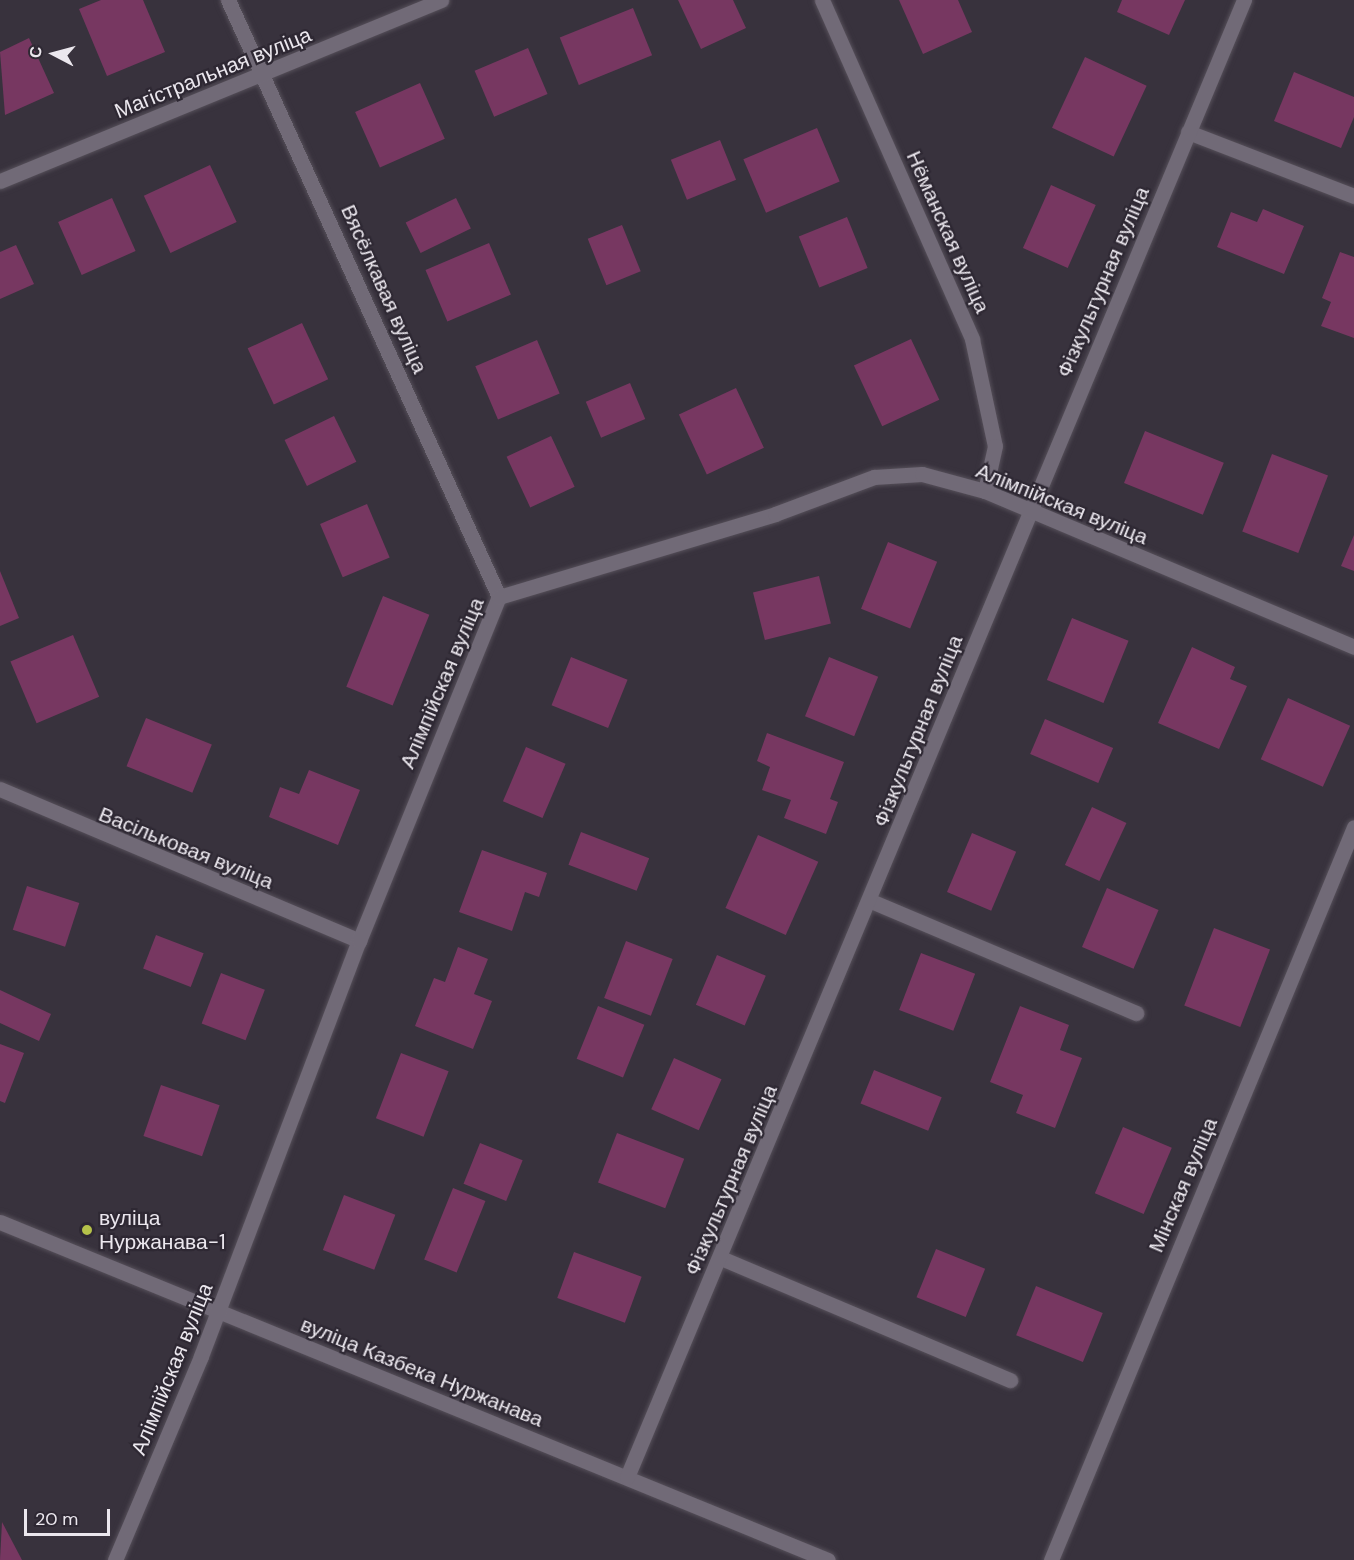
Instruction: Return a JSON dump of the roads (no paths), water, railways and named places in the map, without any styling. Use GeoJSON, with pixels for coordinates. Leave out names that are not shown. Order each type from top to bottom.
{"type":"FeatureCollection","features":[{"type":"Feature","properties":{"kind":"street","name":"Вясёлкавая вуліца"},"geometry":{"type":"LineString","coordinates":[[228,0],[266,76],[498,597]]}},
{"type":"Feature","properties":{"kind":"street","name":"Магістральная вуліца"},"geometry":{"type":"LineString","coordinates":[[0,181],[266,76],[441,0]]}},
{"type":"Feature","properties":{"kind":"street","name":"Нёманская вуліца"},"geometry":{"type":"LineString","coordinates":[[822,0],[972,339],[995,446],[985,491]]}},
{"type":"Feature","properties":{"kind":"street","name":"Фізкультурная вуліца"},"geometry":{"type":"LineString","coordinates":[[627,1477],[871,901],[1244,0]]}},
{"type":"Feature","properties":{"kind":"street"},"geometry":{"type":"LineString","coordinates":[[1188,132],[1354,196]]}},
{"type":"Feature","properties":{"kind":"street","name":"Алімпійская вуліца"},"geometry":{"type":"LineString","coordinates":[[115,1560],[217,1313],[359,942],[498,597],[775,514],[874,477],[922,474],[985,491],[1030,513],[1354,648]]}},
{"type":"Feature","properties":{"kind":"street","name":"Васільковая вуліца"},"geometry":{"type":"LineString","coordinates":[[1,794],[359,942]]}},
{"type":"Feature","properties":{"kind":"street","name":"Мінская вуліца"},"geometry":{"type":"LineString","coordinates":[[1051,1560],[1354,827]]}},
{"type":"Feature","properties":{"kind":"street"},"geometry":{"type":"LineString","coordinates":[[871,901],[1136,1013]]}},
{"type":"Feature","properties":{"kind":"street","name":"вуліца Казбека Нуржанава"},"geometry":{"type":"LineString","coordinates":[[0,1222],[217,1313],[828,1560]]}},
{"type":"Feature","properties":{"kind":"street"},"geometry":{"type":"LineString","coordinates":[[721,1258],[1010,1380]]}},
{"type":"Feature","properties":{"kind":"place","name":"вуліца Нуржанава-1"},"geometry":{"type":"Point","coordinates":[87,1230]}}]}
